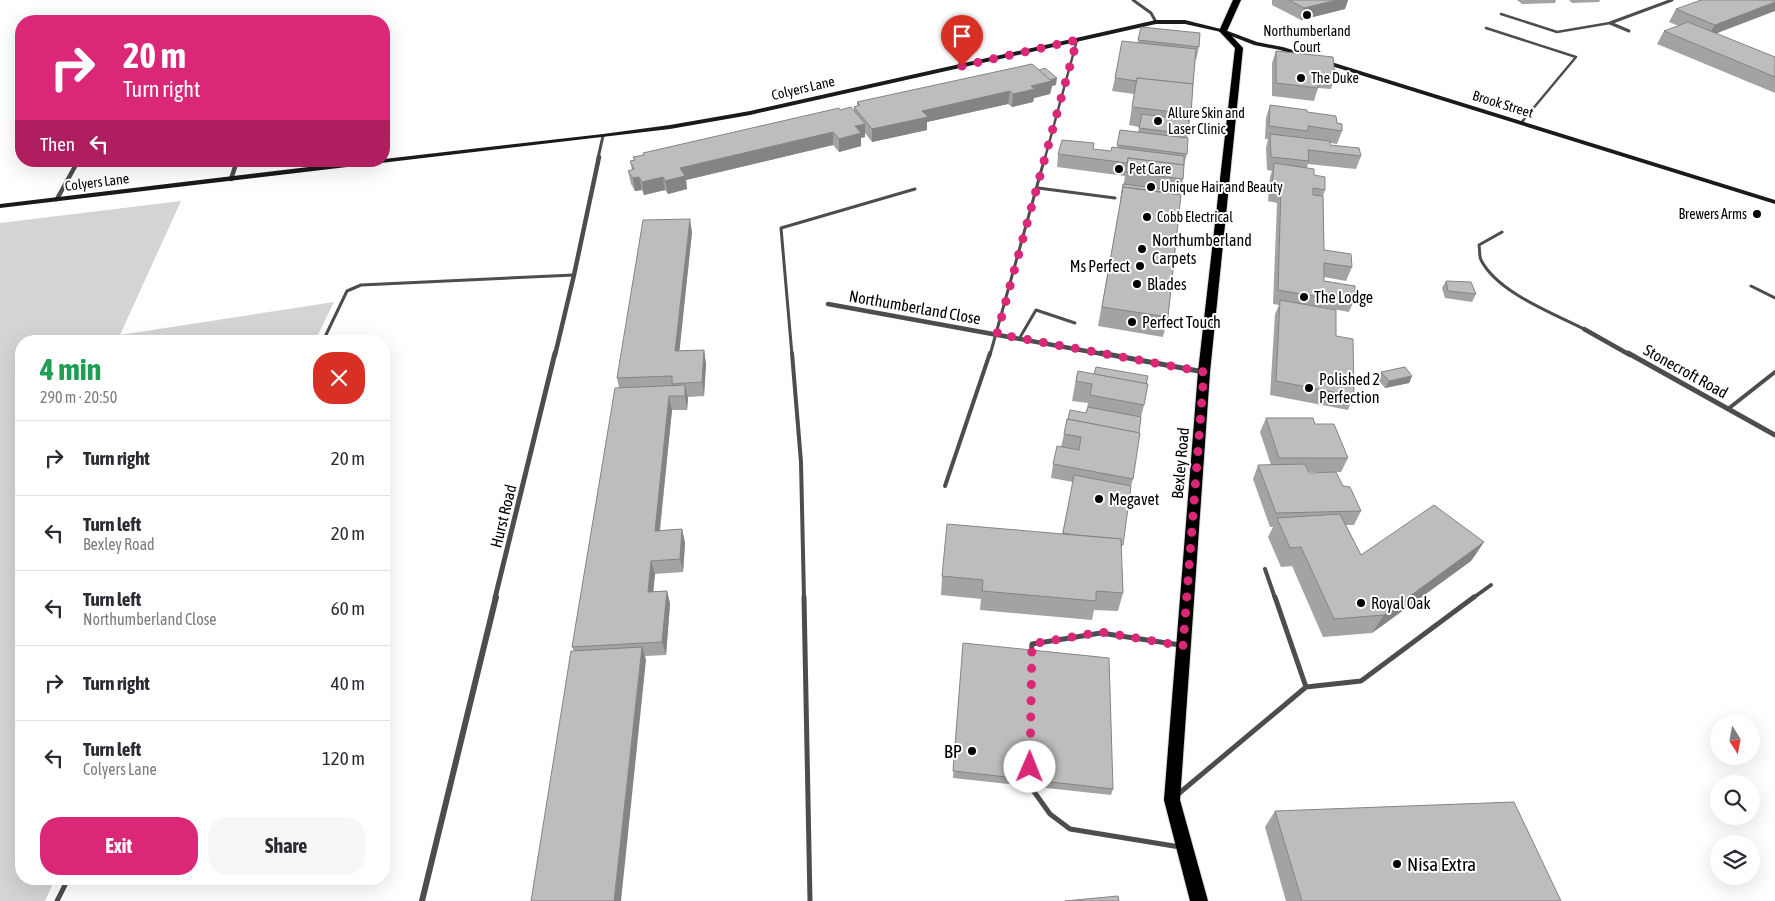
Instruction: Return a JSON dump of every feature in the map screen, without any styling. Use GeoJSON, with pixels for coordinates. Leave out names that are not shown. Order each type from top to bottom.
{"type":"FeatureCollection","features":[{"type":"Feature","properties":{"kind":"main road"},"geometry":{"type":"LineString","coordinates":[[1223,31],[1237,0]]}},
{"type":"Feature","properties":{"kind":"main road","name":"Bexley Road"},"geometry":{"type":"LineString","coordinates":[[1199,901],[1172,800],[1204,372],[1238,48],[1223,31]]}},
{"type":"Feature","properties":{"kind":"street"},"geometry":{"type":"LineString","coordinates":[[1133,0],[1151,14],[1156,22]]}},
{"type":"Feature","properties":{"kind":"street"},"geometry":{"type":"LineString","coordinates":[[1610,23],[1672,0]]}},
{"type":"Feature","properties":{"kind":"street","name":"Colyers Lane"},"geometry":{"type":"LineString","coordinates":[[390,160],[603,136],[750,113],[1156,22],[1185,22],[1223,31]]}},
{"type":"Feature","properties":{"kind":"street"},"geometry":{"type":"LineString","coordinates":[[1610,23],[1629,31]]}},
{"type":"Feature","properties":{"kind":"street","name":"Brook Street"},"geometry":{"type":"LineString","coordinates":[[1223,31],[1256,44],[1281,48],[1775,202]]}},
{"type":"Feature","properties":{"kind":"street","name":"Hurst Road"},"geometry":{"type":"LineString","coordinates":[[422,901],[574,275],[603,136]]}},
{"type":"Feature","properties":{"kind":"street","name":"Colyers Lane"},"geometry":{"type":"LineString","coordinates":[[57,199],[75,167]]}},
{"type":"Feature","properties":{"kind":"street"},"geometry":{"type":"LineString","coordinates":[[230,179],[235,167]]}},
{"type":"Feature","properties":{"kind":"street","name":"Colyers Lane"},"geometry":{"type":"LineString","coordinates":[[0,206],[330,167]]}},
{"type":"Feature","properties":{"kind":"street","name":"Northumberland Close"},"geometry":{"type":"LineString","coordinates":[[828,304],[1204,372]]}},
{"type":"Feature","properties":{"kind":"street","name":"Stonecroft Road"},"geometry":{"type":"LineString","coordinates":[[1584,329],[1775,435]]}},
{"type":"Feature","properties":{"kind":"lane"},"geometry":{"type":"LineString","coordinates":[[1501,14],[1557,32],[1610,23]]}},
{"type":"Feature","properties":{"kind":"lane"},"geometry":{"type":"LineString","coordinates":[[1486,28],[1576,57],[1521,123]]}},
{"type":"Feature","properties":{"kind":"lane"},"geometry":{"type":"LineString","coordinates":[[945,486],[997,334],[1077,40]]}},
{"type":"Feature","properties":{"kind":"lane"},"geometry":{"type":"LineString","coordinates":[[1038,188],[1115,198]]}},
{"type":"Feature","properties":{"kind":"lane"},"geometry":{"type":"LineString","coordinates":[[810,901],[801,462],[781,228],[915,189]]}},
{"type":"Feature","properties":{"kind":"lane"},"geometry":{"type":"LineString","coordinates":[[1502,232],[1479,245],[1480,259],[1512,291],[1584,329]]}},
{"type":"Feature","properties":{"kind":"lane"},"geometry":{"type":"LineString","coordinates":[[326,335],[347,292],[361,285],[574,275]]}},
{"type":"Feature","properties":{"kind":"lane"},"geometry":{"type":"LineString","coordinates":[[1751,286],[1775,298]]}},
{"type":"Feature","properties":{"kind":"lane"},"geometry":{"type":"LineString","coordinates":[[1019,338],[1036,310],[1075,323]]}},
{"type":"Feature","properties":{"kind":"lane"},"geometry":{"type":"LineString","coordinates":[[1728,409],[1775,372]]}},
{"type":"Feature","properties":{"kind":"lane"},"geometry":{"type":"LineString","coordinates":[[1265,569],[1306,686]]}},
{"type":"Feature","properties":{"kind":"lane"},"geometry":{"type":"LineString","coordinates":[[1172,800],[1306,686],[1362,681],[1490,585]]}},
{"type":"Feature","properties":{"kind":"lane"},"geometry":{"type":"LineString","coordinates":[[1031,657],[1032,644],[1101,632],[1183,646]]}},
{"type":"Feature","properties":{"kind":"lane"},"geometry":{"type":"LineString","coordinates":[[1030,776],[1030,786],[1050,814],[1070,828],[1185,848]]}},
{"type":"Feature","properties":{"kind":"lane"},"geometry":{"type":"LineString","coordinates":[[57,901],[65,885]]}},
{"type":"Feature","properties":{"kind":"shaded area"},"geometry":{"type":"Polygon","coordinates":[[[181,201],[120,335],[15,335],[15,885],[52,885],[45,901],[0,901],[0,223],[181,201]]]}},
{"type":"Feature","properties":{"kind":"shaded area"},"geometry":{"type":"Polygon","coordinates":[[[334,302],[318,335],[120,335],[334,302]]]}},
{"type":"Feature","properties":{"kind":"building"},"geometry":{"type":"Polygon","coordinates":[[[1289,0],[1337,0],[1304,8],[1289,0]]]}},
{"type":"Feature","properties":{"kind":"building"},"geometry":{"type":"Polygon","coordinates":[[[1701,0],[1775,0],[1775,2],[1715,25],[1676,9],[1701,0]]]}},
{"type":"Feature","properties":{"kind":"building"},"geometry":{"type":"Polygon","coordinates":[[[1688,22],[1775,57],[1775,77],[1664,31],[1688,22]]]}},
{"type":"Feature","properties":{"kind":"building"},"geometry":{"type":"Polygon","coordinates":[[[1141,27],[1200,33],[1199,47],[1138,40],[1141,27]]]}},
{"type":"Feature","properties":{"kind":"building"},"geometry":{"type":"Polygon","coordinates":[[[1122,41],[1196,49],[1193,84],[1137,78],[1137,81],[1115,78],[1122,41]]]}},
{"type":"Feature","properties":{"kind":"building"},"geometry":{"type":"Polygon","coordinates":[[[1276,51],[1333,57],[1335,77],[1317,75],[1318,88],[1276,83],[1276,51]]]}},
{"type":"Feature","properties":{"kind":"building"},"geometry":{"type":"Polygon","coordinates":[[[1032,64],[1052,81],[1031,86],[1035,89],[1013,94],[1010,91],[922,111],[928,117],[872,129],[854,107],[860,105],[857,102],[1032,64]]]}},
{"type":"Feature","properties":{"kind":"building"},"geometry":{"type":"Polygon","coordinates":[[[1045,68],[1057,78],[1050,80],[1039,70],[1045,68]]]}},
{"type":"Feature","properties":{"kind":"building"},"geometry":{"type":"Polygon","coordinates":[[[1137,78],[1193,84],[1191,114],[1132,107],[1137,78]]]}},
{"type":"Feature","properties":{"kind":"building"},"geometry":{"type":"Polygon","coordinates":[[[1270,105],[1336,116],[1337,123],[1342,124],[1342,131],[1308,126],[1308,131],[1269,126],[1270,105]]]}},
{"type":"Feature","properties":{"kind":"building"},"geometry":{"type":"Polygon","coordinates":[[[851,107],[865,124],[855,126],[861,133],[839,139],[833,132],[680,168],[685,176],[665,181],[663,177],[642,182],[639,177],[633,178],[628,171],[634,169],[630,161],[635,160],[633,157],[644,155],[643,153],[839,108],[840,110],[851,107]]]}},
{"type":"Feature","properties":{"kind":"building","name":"Allure Skin and Laser Clinic"},"geometry":{"type":"Polygon","coordinates":[[[1142,114],[1189,120],[1188,134],[1139,128],[1142,114]]]}},
{"type":"Feature","properties":{"kind":"building"},"geometry":{"type":"Polygon","coordinates":[[[1120,130],[1188,138],[1187,154],[1117,145],[1120,130]]]}},
{"type":"Feature","properties":{"kind":"building"},"geometry":{"type":"Polygon","coordinates":[[[1270,134],[1330,141],[1330,145],[1359,148],[1361,156],[1308,150],[1309,161],[1271,157],[1270,134]]]}},
{"type":"Feature","properties":{"kind":"building"},"geometry":{"type":"Polygon","coordinates":[[[1062,140],[1094,143],[1093,149],[1111,151],[1112,147],[1184,156],[1184,165],[1128,158],[1127,163],[1058,154],[1062,140]]]}},
{"type":"Feature","properties":{"kind":"building"},"geometry":{"type":"Polygon","coordinates":[[[1128,158],[1184,165],[1183,179],[1126,172],[1128,158]]]}},
{"type":"Feature","properties":{"kind":"building"},"geometry":{"type":"Polygon","coordinates":[[[1274,163],[1314,169],[1314,175],[1325,177],[1325,190],[1313,188],[1313,195],[1323,196],[1324,250],[1351,254],[1352,267],[1324,263],[1324,281],[1355,286],[1355,298],[1325,293],[1325,298],[1278,290],[1281,189],[1272,188],[1274,163]]]}},
{"type":"Feature","properties":{"kind":"building"},"geometry":{"type":"Polygon","coordinates":[[[1123,184],[1180,191],[1180,194],[1123,187],[1121,199],[1123,184]]]}},
{"type":"Feature","properties":{"kind":"building"},"geometry":{"type":"Polygon","coordinates":[[[1123,187],[1181,195],[1168,317],[1102,307],[1123,187]]]}},
{"type":"Feature","properties":{"kind":"building"},"geometry":{"type":"Polygon","coordinates":[[[690,219],[675,351],[704,350],[702,382],[672,384],[672,376],[617,378],[643,220],[690,219]]]}},
{"type":"Feature","properties":{"kind":"building"},"geometry":{"type":"Polygon","coordinates":[[[1446,281],[1471,282],[1476,294],[1448,291],[1446,281]]]}},
{"type":"Feature","properties":{"kind":"building"},"geometry":{"type":"Polygon","coordinates":[[[1280,300],[1336,310],[1336,336],[1353,339],[1354,396],[1276,381],[1280,300]]]}},
{"type":"Feature","properties":{"kind":"building"},"geometry":{"type":"Polygon","coordinates":[[[1096,367],[1148,376],[1146,384],[1094,374],[1096,367]]]}},
{"type":"Feature","properties":{"kind":"building"},"geometry":{"type":"Polygon","coordinates":[[[1405,367],[1412,376],[1389,381],[1381,372],[1405,367]]]}},
{"type":"Feature","properties":{"kind":"building"},"geometry":{"type":"Polygon","coordinates":[[[1078,371],[1148,384],[1144,405],[1090,395],[1092,384],[1076,381],[1078,371]]]}},
{"type":"Feature","properties":{"kind":"building"},"geometry":{"type":"Polygon","coordinates":[[[685,385],[685,396],[669,396],[655,531],[682,529],[680,559],[651,561],[648,592],[667,591],[662,642],[572,647],[615,388],[685,385]]]}},
{"type":"Feature","properties":{"kind":"building"},"geometry":{"type":"Polygon","coordinates":[[[1088,407],[1141,417],[1139,433],[1068,419],[1070,410],[1086,413],[1088,407]]]}},
{"type":"Feature","properties":{"kind":"building"},"geometry":{"type":"Polygon","coordinates":[[[1266,418],[1313,418],[1315,424],[1334,424],[1348,458],[1279,458],[1266,418]]]}},
{"type":"Feature","properties":{"kind":"building"},"geometry":{"type":"Polygon","coordinates":[[[1067,419],[1140,433],[1133,479],[1053,464],[1057,446],[1079,450],[1081,437],[1064,434],[1067,419]]]}},
{"type":"Feature","properties":{"kind":"building"},"geometry":{"type":"Polygon","coordinates":[[[1305,464],[1309,473],[1336,472],[1343,486],[1350,487],[1361,511],[1276,513],[1258,465],[1305,464]]]}},
{"type":"Feature","properties":{"kind":"building"},"geometry":{"type":"Polygon","coordinates":[[[1074,475],[1131,486],[1123,545],[1121,545],[1121,539],[1063,533],[1074,475]]]}},
{"type":"Feature","properties":{"kind":"building","name":"Royal Oak"},"geometry":{"type":"Polygon","coordinates":[[[1434,505],[1484,542],[1384,615],[1334,619],[1301,547],[1290,548],[1277,518],[1340,514],[1361,555],[1434,505]]]}},
{"type":"Feature","properties":{"kind":"building"},"geometry":{"type":"Polygon","coordinates":[[[947,524],[1121,539],[1123,593],[1096,591],[1096,601],[982,591],[983,580],[942,576],[947,524]]]}},
{"type":"Feature","properties":{"kind":"building"},"geometry":{"type":"Polygon","coordinates":[[[963,643],[1109,658],[1113,789],[953,771],[963,643]]]}},
{"type":"Feature","properties":{"kind":"building"},"geometry":{"type":"Polygon","coordinates":[[[642,647],[614,901],[531,901],[571,651],[642,647]]]}},
{"type":"Feature","properties":{"kind":"building","name":"Nisa Extra"},"geometry":{"type":"Polygon","coordinates":[[[1514,802],[1561,901],[1302,901],[1275,811],[1514,802]]]}},
{"type":"Feature","properties":{"kind":"building"},"geometry":{"type":"Polygon","coordinates":[[[1118,896],[1119,901],[1065,901],[1118,896]]]}},
{"type":"Feature","properties":{"kind":"place","name":"Northumberland Court"},"geometry":{"type":"Point","coordinates":[1307,15]}},
{"type":"Feature","properties":{"kind":"place","name":"The Duke"},"geometry":{"type":"Point","coordinates":[1301,78]}},
{"type":"Feature","properties":{"kind":"place","name":"Allure Skin and Laser Clinic"},"geometry":{"type":"Point","coordinates":[1158,121]}},
{"type":"Feature","properties":{"kind":"place","name":"Pet Care"},"geometry":{"type":"Point","coordinates":[1119,169]}},
{"type":"Feature","properties":{"kind":"place","name":"Unique Hair and Beauty"},"geometry":{"type":"Point","coordinates":[1151,187]}},
{"type":"Feature","properties":{"kind":"place","name":"Brewers Arms"},"geometry":{"type":"Point","coordinates":[1757,214]}},
{"type":"Feature","properties":{"kind":"place","name":"Cobb Electrical"},"geometry":{"type":"Point","coordinates":[1147,217]}},
{"type":"Feature","properties":{"kind":"place","name":"Northumberland Carpets"},"geometry":{"type":"Point","coordinates":[1142,249]}},
{"type":"Feature","properties":{"kind":"place","name":"Ms Perfect"},"geometry":{"type":"Point","coordinates":[1140,266]}},
{"type":"Feature","properties":{"kind":"place","name":"Blades"},"geometry":{"type":"Point","coordinates":[1137,284]}},
{"type":"Feature","properties":{"kind":"place","name":"The Lodge"},"geometry":{"type":"Point","coordinates":[1304,297]}},
{"type":"Feature","properties":{"kind":"place","name":"Perfect Touch"},"geometry":{"type":"Point","coordinates":[1132,322]}},
{"type":"Feature","properties":{"kind":"place","name":"Polished 2 Perfection"},"geometry":{"type":"Point","coordinates":[1309,388]}},
{"type":"Feature","properties":{"kind":"place","name":"Megavet"},"geometry":{"type":"Point","coordinates":[1099,499]}},
{"type":"Feature","properties":{"kind":"place","name":"Royal Oak"},"geometry":{"type":"Point","coordinates":[1361,603]}},
{"type":"Feature","properties":{"kind":"place","name":"BP"},"geometry":{"type":"Point","coordinates":[972,751]}},
{"type":"Feature","properties":{"kind":"place","name":"Nisa Extra"},"geometry":{"type":"Point","coordinates":[1397,864]}},
{"type":"Feature","properties":{"kind":"route"},"geometry":{"type":"LineString","coordinates":[[962,66],[1077,40],[997,334],[1204,372],[1183,646],[1101,632],[1032,644],[1030,767]]}}]}
